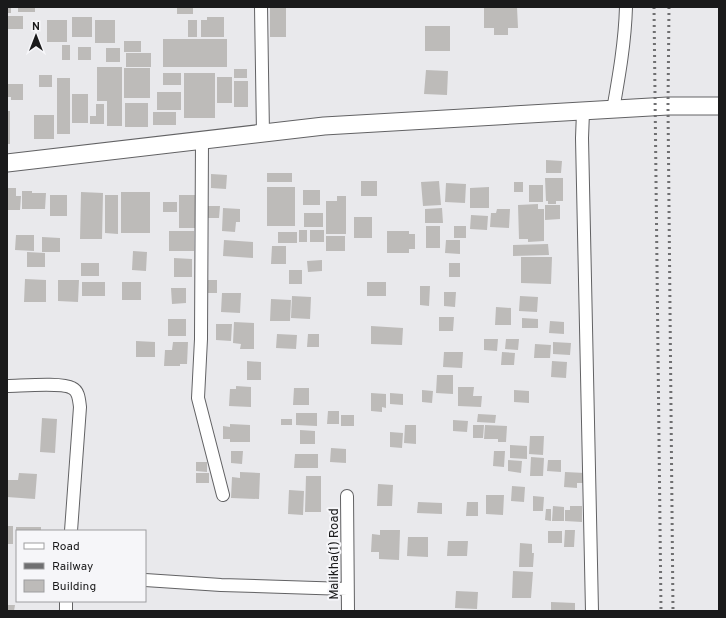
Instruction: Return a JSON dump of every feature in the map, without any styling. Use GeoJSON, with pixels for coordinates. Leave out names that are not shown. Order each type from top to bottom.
{"type":"FeatureCollection","features":[{"type":"Feature","properties":{"kind":"street"},"geometry":{"type":"LineString","coordinates":[[261,7],[264,134]]}},
{"type":"Feature","properties":{"kind":"street"},"geometry":{"type":"LineString","coordinates":[[613,110],[622,52],[626,7]]}},
{"type":"Feature","properties":{"kind":"street"},"geometry":{"type":"LineString","coordinates":[[7,163],[324,126],[668,106],[719,106]]}},
{"type":"Feature","properties":{"kind":"street"},"geometry":{"type":"LineString","coordinates":[[583,112],[582,138],[592,611]]}},
{"type":"Feature","properties":{"kind":"street"},"geometry":{"type":"LineString","coordinates":[[202,141],[202,339],[198,398],[223,495]]}},
{"type":"Feature","properties":{"kind":"street"},"geometry":{"type":"LineString","coordinates":[[7,386],[61,385],[72,388],[78,395],[80,407],[71,530]]}},
{"type":"Feature","properties":{"kind":"street","name":"Malikha(1) Road"},"geometry":{"type":"LineString","coordinates":[[347,496],[348,611]]}},
{"type":"Feature","properties":{"kind":"street"},"geometry":{"type":"LineString","coordinates":[[146,580],[221,585],[347,589]]}},
{"type":"Feature","properties":{"kind":"building"},"geometry":{"type":"Polygon","coordinates":[[[7,7],[11,7],[11,13],[7,13],[7,7]]]}},
{"type":"Feature","properties":{"kind":"building"},"geometry":{"type":"Polygon","coordinates":[[[18,7],[35,7],[35,12],[18,12],[18,7]]]}},
{"type":"Feature","properties":{"kind":"building"},"geometry":{"type":"Polygon","coordinates":[[[177,7],[193,7],[193,14],[177,14],[177,7]]]}},
{"type":"Feature","properties":{"kind":"building"},"geometry":{"type":"Polygon","coordinates":[[[270,7],[286,7],[286,37],[270,37],[270,7]]]}},
{"type":"Feature","properties":{"kind":"building"},"geometry":{"type":"Polygon","coordinates":[[[484,7],[517,7],[518,28],[508,28],[508,35],[494,35],[494,28],[484,28],[484,7]]]}},
{"type":"Feature","properties":{"kind":"building"},"geometry":{"type":"Polygon","coordinates":[[[8,16],[23,16],[23,29],[8,29],[8,16]]]}},
{"type":"Feature","properties":{"kind":"building"},"geometry":{"type":"Polygon","coordinates":[[[72,17],[92,17],[92,37],[72,37],[72,17]]]}},
{"type":"Feature","properties":{"kind":"building"},"geometry":{"type":"Polygon","coordinates":[[[207,17],[224,17],[224,37],[201,37],[201,20],[207,20],[207,17]]]}},
{"type":"Feature","properties":{"kind":"building"},"geometry":{"type":"Polygon","coordinates":[[[47,20],[67,20],[67,42],[47,42],[47,20]]]}},
{"type":"Feature","properties":{"kind":"building"},"geometry":{"type":"Polygon","coordinates":[[[95,20],[115,20],[115,43],[95,43],[95,20]]]}},
{"type":"Feature","properties":{"kind":"building"},"geometry":{"type":"Polygon","coordinates":[[[188,20],[197,20],[197,37],[188,37],[188,20]]]}},
{"type":"Feature","properties":{"kind":"building"},"geometry":{"type":"Polygon","coordinates":[[[425,26],[450,26],[450,51],[425,51],[425,26]]]}},
{"type":"Feature","properties":{"kind":"building"},"geometry":{"type":"Polygon","coordinates":[[[163,39],[227,39],[227,67],[163,67],[163,39]]]}},
{"type":"Feature","properties":{"kind":"building"},"geometry":{"type":"Polygon","coordinates":[[[124,41],[141,41],[141,52],[124,52],[124,41]]]}},
{"type":"Feature","properties":{"kind":"building"},"geometry":{"type":"Polygon","coordinates":[[[62,45],[70,45],[70,60],[62,60],[62,45]]]}},
{"type":"Feature","properties":{"kind":"building"},"geometry":{"type":"Polygon","coordinates":[[[78,47],[91,47],[91,60],[78,60],[78,47]]]}},
{"type":"Feature","properties":{"kind":"building"},"geometry":{"type":"Polygon","coordinates":[[[106,48],[120,48],[120,62],[106,62],[106,48]]]}},
{"type":"Feature","properties":{"kind":"building"},"geometry":{"type":"Polygon","coordinates":[[[126,53],[151,53],[151,67],[126,67],[126,53]]]}},
{"type":"Feature","properties":{"kind":"building"},"geometry":{"type":"Polygon","coordinates":[[[97,67],[122,67],[122,126],[107,126],[107,101],[97,101],[97,67]]]}},
{"type":"Feature","properties":{"kind":"building"},"geometry":{"type":"Polygon","coordinates":[[[124,68],[150,68],[150,98],[124,98],[124,68]]]}},
{"type":"Feature","properties":{"kind":"building"},"geometry":{"type":"Polygon","coordinates":[[[234,69],[247,69],[247,78],[234,78],[234,69]]]}},
{"type":"Feature","properties":{"kind":"building"},"geometry":{"type":"Polygon","coordinates":[[[426,70],[448,71],[447,95],[424,94],[426,70]]]}},
{"type":"Feature","properties":{"kind":"building"},"geometry":{"type":"Polygon","coordinates":[[[163,73],[181,73],[181,85],[163,85],[163,73]]]}},
{"type":"Feature","properties":{"kind":"building"},"geometry":{"type":"Polygon","coordinates":[[[184,73],[215,73],[215,118],[184,118],[184,73]]]}},
{"type":"Feature","properties":{"kind":"building"},"geometry":{"type":"Polygon","coordinates":[[[39,75],[52,75],[52,87],[39,87],[39,75]]]}},
{"type":"Feature","properties":{"kind":"building"},"geometry":{"type":"Polygon","coordinates":[[[217,77],[232,77],[232,103],[217,103],[217,77]]]}},
{"type":"Feature","properties":{"kind":"building"},"geometry":{"type":"Polygon","coordinates":[[[57,78],[70,78],[70,134],[57,134],[57,78]]]}},
{"type":"Feature","properties":{"kind":"building"},"geometry":{"type":"Polygon","coordinates":[[[234,81],[248,81],[248,107],[234,107],[234,81]]]}},
{"type":"Feature","properties":{"kind":"building"},"geometry":{"type":"Polygon","coordinates":[[[8,84],[23,84],[23,100],[11,100],[11,97],[8,97],[8,84]]]}},
{"type":"Feature","properties":{"kind":"building"},"geometry":{"type":"Polygon","coordinates":[[[157,92],[181,92],[181,110],[157,110],[157,92]]]}},
{"type":"Feature","properties":{"kind":"building"},"geometry":{"type":"Polygon","coordinates":[[[72,94],[88,94],[88,123],[72,123],[72,94]]]}},
{"type":"Feature","properties":{"kind":"building"},"geometry":{"type":"Polygon","coordinates":[[[125,103],[148,103],[148,127],[125,127],[125,103]]]}},
{"type":"Feature","properties":{"kind":"building"},"geometry":{"type":"Polygon","coordinates":[[[96,104],[104,104],[104,124],[90,124],[90,116],[96,116],[96,104]]]}},
{"type":"Feature","properties":{"kind":"building"},"geometry":{"type":"Polygon","coordinates":[[[7,111],[10,111],[10,144],[7,144],[7,111]]]}},
{"type":"Feature","properties":{"kind":"building"},"geometry":{"type":"Polygon","coordinates":[[[153,112],[176,112],[176,125],[153,125],[153,112]]]}},
{"type":"Feature","properties":{"kind":"building"},"geometry":{"type":"Polygon","coordinates":[[[34,115],[54,115],[54,139],[34,139],[34,115]]]}},
{"type":"Feature","properties":{"kind":"building"},"geometry":{"type":"Polygon","coordinates":[[[546,160],[562,161],[561,173],[546,173],[546,160]]]}},
{"type":"Feature","properties":{"kind":"building"},"geometry":{"type":"Polygon","coordinates":[[[267,173],[292,173],[292,182],[267,182],[267,173]]]}},
{"type":"Feature","properties":{"kind":"building"},"geometry":{"type":"Polygon","coordinates":[[[211,174],[227,175],[226,189],[211,188],[211,174]]]}},
{"type":"Feature","properties":{"kind":"building"},"geometry":{"type":"Polygon","coordinates":[[[545,178],[563,178],[563,201],[556,201],[556,204],[548,204],[548,201],[546,201],[545,178]]]}},
{"type":"Feature","properties":{"kind":"building"},"geometry":{"type":"Polygon","coordinates":[[[361,181],[377,181],[377,196],[361,196],[361,181]]]}},
{"type":"Feature","properties":{"kind":"building"},"geometry":{"type":"Polygon","coordinates":[[[439,181],[441,205],[423,206],[421,182],[439,181]]]}},
{"type":"Feature","properties":{"kind":"building"},"geometry":{"type":"Polygon","coordinates":[[[514,182],[523,182],[523,192],[514,192],[514,182]]]}},
{"type":"Feature","properties":{"kind":"building"},"geometry":{"type":"Polygon","coordinates":[[[446,183],[466,184],[465,203],[445,202],[446,183]]]}},
{"type":"Feature","properties":{"kind":"building"},"geometry":{"type":"Polygon","coordinates":[[[529,185],[543,185],[543,202],[529,202],[529,185]]]}},
{"type":"Feature","properties":{"kind":"building"},"geometry":{"type":"Polygon","coordinates":[[[267,187],[295,187],[295,226],[267,226],[267,187]]]}},
{"type":"Feature","properties":{"kind":"building"},"geometry":{"type":"Polygon","coordinates":[[[489,187],[489,208],[470,208],[470,188],[489,187]]]}},
{"type":"Feature","properties":{"kind":"building"},"geometry":{"type":"Polygon","coordinates":[[[7,188],[16,188],[16,196],[21,196],[20,210],[7,210],[7,188]]]}},
{"type":"Feature","properties":{"kind":"building"},"geometry":{"type":"Polygon","coordinates":[[[303,190],[320,190],[320,205],[303,205],[303,190]]]}},
{"type":"Feature","properties":{"kind":"building"},"geometry":{"type":"Polygon","coordinates":[[[22,191],[46,193],[45,209],[22,209],[22,191]]]}},
{"type":"Feature","properties":{"kind":"building"},"geometry":{"type":"Polygon","coordinates":[[[81,192],[103,193],[102,239],[80,239],[81,192]]]}},
{"type":"Feature","properties":{"kind":"building"},"geometry":{"type":"Polygon","coordinates":[[[121,192],[150,192],[150,233],[121,233],[121,192]]]}},
{"type":"Feature","properties":{"kind":"building"},"geometry":{"type":"Polygon","coordinates":[[[50,195],[67,195],[67,216],[50,216],[50,195]]]}},
{"type":"Feature","properties":{"kind":"building"},"geometry":{"type":"Polygon","coordinates":[[[105,195],[118,195],[118,234],[105,233],[105,195]]]}},
{"type":"Feature","properties":{"kind":"building"},"geometry":{"type":"Polygon","coordinates":[[[179,195],[198,195],[198,228],[179,228],[179,195]]]}},
{"type":"Feature","properties":{"kind":"building"},"geometry":{"type":"Polygon","coordinates":[[[337,196],[346,196],[346,234],[326,234],[326,201],[337,201],[337,196]]]}},
{"type":"Feature","properties":{"kind":"building"},"geometry":{"type":"Polygon","coordinates":[[[163,202],[177,202],[177,212],[163,212],[163,202]]]}},
{"type":"Feature","properties":{"kind":"building"},"geometry":{"type":"Polygon","coordinates":[[[538,204],[538,209],[544,209],[544,241],[528,242],[528,239],[519,239],[518,205],[538,204]]]}},
{"type":"Feature","properties":{"kind":"building"},"geometry":{"type":"Polygon","coordinates":[[[545,205],[560,205],[560,219],[545,220],[545,205]]]}},
{"type":"Feature","properties":{"kind":"building"},"geometry":{"type":"Polygon","coordinates":[[[208,206],[220,206],[219,218],[207,218],[208,206]]]}},
{"type":"Feature","properties":{"kind":"building"},"geometry":{"type":"Polygon","coordinates":[[[223,208],[240,209],[240,222],[236,222],[235,232],[222,231],[223,208]]]}},
{"type":"Feature","properties":{"kind":"building"},"geometry":{"type":"Polygon","coordinates":[[[442,208],[443,223],[425,223],[425,209],[442,208]]]}},
{"type":"Feature","properties":{"kind":"building"},"geometry":{"type":"Polygon","coordinates":[[[497,209],[510,209],[509,228],[490,227],[491,213],[496,213],[497,209]]]}},
{"type":"Feature","properties":{"kind":"building"},"geometry":{"type":"Polygon","coordinates":[[[304,213],[323,213],[323,227],[304,227],[304,213]]]}},
{"type":"Feature","properties":{"kind":"building"},"geometry":{"type":"Polygon","coordinates":[[[471,215],[488,216],[487,230],[470,229],[471,215]]]}},
{"type":"Feature","properties":{"kind":"building"},"geometry":{"type":"Polygon","coordinates":[[[354,217],[372,217],[372,238],[354,238],[354,217]]]}},
{"type":"Feature","properties":{"kind":"building"},"geometry":{"type":"Polygon","coordinates":[[[426,226],[440,226],[440,248],[426,248],[426,226]]]}},
{"type":"Feature","properties":{"kind":"building"},"geometry":{"type":"Polygon","coordinates":[[[454,226],[466,226],[466,238],[454,238],[454,226]]]}},
{"type":"Feature","properties":{"kind":"building"},"geometry":{"type":"Polygon","coordinates":[[[299,230],[307,230],[307,242],[299,242],[299,230]]]}},
{"type":"Feature","properties":{"kind":"building"},"geometry":{"type":"Polygon","coordinates":[[[310,230],[324,230],[324,242],[310,242],[310,230]]]}},
{"type":"Feature","properties":{"kind":"building"},"geometry":{"type":"Polygon","coordinates":[[[169,231],[194,231],[194,251],[169,251],[169,231]]]}},
{"type":"Feature","properties":{"kind":"building"},"geometry":{"type":"Polygon","coordinates":[[[387,231],[409,231],[409,234],[415,234],[415,249],[409,249],[409,253],[387,253],[387,231]]]}},
{"type":"Feature","properties":{"kind":"building"},"geometry":{"type":"Polygon","coordinates":[[[278,232],[297,232],[297,243],[278,243],[278,232]]]}},
{"type":"Feature","properties":{"kind":"building"},"geometry":{"type":"Polygon","coordinates":[[[16,235],[34,235],[34,251],[15,250],[16,235]]]}},
{"type":"Feature","properties":{"kind":"building"},"geometry":{"type":"Polygon","coordinates":[[[326,236],[345,236],[345,251],[326,251],[326,236]]]}},
{"type":"Feature","properties":{"kind":"building"},"geometry":{"type":"Polygon","coordinates":[[[42,237],[60,238],[60,252],[42,252],[42,237]]]}},
{"type":"Feature","properties":{"kind":"building"},"geometry":{"type":"Polygon","coordinates":[[[224,240],[253,242],[253,258],[223,256],[224,240]]]}},
{"type":"Feature","properties":{"kind":"building"},"geometry":{"type":"Polygon","coordinates":[[[446,240],[460,240],[460,254],[445,253],[446,240]]]}},
{"type":"Feature","properties":{"kind":"building"},"geometry":{"type":"Polygon","coordinates":[[[548,244],[549,255],[513,256],[513,245],[548,244]]]}},
{"type":"Feature","properties":{"kind":"building"},"geometry":{"type":"Polygon","coordinates":[[[272,246],[286,246],[286,264],[271,264],[272,246]]]}},
{"type":"Feature","properties":{"kind":"building"},"geometry":{"type":"Polygon","coordinates":[[[133,251],[147,252],[146,271],[132,270],[133,251]]]}},
{"type":"Feature","properties":{"kind":"building"},"geometry":{"type":"Polygon","coordinates":[[[27,252],[45,253],[45,267],[27,267],[27,252]]]}},
{"type":"Feature","properties":{"kind":"building"},"geometry":{"type":"Polygon","coordinates":[[[521,257],[552,257],[551,284],[521,283],[521,257]]]}},
{"type":"Feature","properties":{"kind":"building"},"geometry":{"type":"Polygon","coordinates":[[[174,258],[192,259],[192,277],[174,277],[174,258]]]}},
{"type":"Feature","properties":{"kind":"building"},"geometry":{"type":"Polygon","coordinates":[[[322,260],[322,271],[308,272],[307,261],[322,260]]]}},
{"type":"Feature","properties":{"kind":"building"},"geometry":{"type":"Polygon","coordinates":[[[81,263],[99,263],[99,276],[81,276],[81,263]]]}},
{"type":"Feature","properties":{"kind":"building"},"geometry":{"type":"Polygon","coordinates":[[[449,263],[460,263],[460,277],[449,277],[449,263]]]}},
{"type":"Feature","properties":{"kind":"building"},"geometry":{"type":"Polygon","coordinates":[[[289,270],[302,270],[302,284],[289,284],[289,270]]]}},
{"type":"Feature","properties":{"kind":"building"},"geometry":{"type":"Polygon","coordinates":[[[25,279],[46,280],[46,302],[24,302],[25,279]]]}},
{"type":"Feature","properties":{"kind":"building"},"geometry":{"type":"Polygon","coordinates":[[[58,280],[79,280],[78,302],[58,301],[58,280]]]}},
{"type":"Feature","properties":{"kind":"building"},"geometry":{"type":"Polygon","coordinates":[[[203,280],[217,280],[217,293],[203,293],[203,280]]]}},
{"type":"Feature","properties":{"kind":"building"},"geometry":{"type":"Polygon","coordinates":[[[82,282],[105,282],[105,296],[82,296],[82,282]]]}},
{"type":"Feature","properties":{"kind":"building"},"geometry":{"type":"Polygon","coordinates":[[[122,282],[141,282],[141,300],[122,300],[122,282]]]}},
{"type":"Feature","properties":{"kind":"building"},"geometry":{"type":"Polygon","coordinates":[[[367,282],[386,282],[386,296],[367,296],[367,282]]]}},
{"type":"Feature","properties":{"kind":"building"},"geometry":{"type":"Polygon","coordinates":[[[420,286],[430,286],[429,306],[420,305],[420,286]]]}},
{"type":"Feature","properties":{"kind":"building"},"geometry":{"type":"Polygon","coordinates":[[[171,288],[186,288],[186,303],[172,304],[171,288]]]}},
{"type":"Feature","properties":{"kind":"building"},"geometry":{"type":"Polygon","coordinates":[[[444,292],[456,292],[455,307],[444,306],[444,292]]]}},
{"type":"Feature","properties":{"kind":"building"},"geometry":{"type":"Polygon","coordinates":[[[222,293],[241,293],[240,313],[221,312],[222,293]]]}},
{"type":"Feature","properties":{"kind":"building"},"geometry":{"type":"Polygon","coordinates":[[[292,296],[311,297],[310,319],[291,318],[292,296]]]}},
{"type":"Feature","properties":{"kind":"building"},"geometry":{"type":"Polygon","coordinates":[[[520,296],[538,297],[537,312],[519,311],[520,296]]]}},
{"type":"Feature","properties":{"kind":"building"},"geometry":{"type":"Polygon","coordinates":[[[271,299],[291,300],[290,321],[270,321],[271,299]]]}},
{"type":"Feature","properties":{"kind":"building"},"geometry":{"type":"Polygon","coordinates":[[[496,307],[511,308],[511,325],[495,325],[496,307]]]}},
{"type":"Feature","properties":{"kind":"building"},"geometry":{"type":"Polygon","coordinates":[[[439,317],[454,317],[453,331],[439,331],[439,317]]]}},
{"type":"Feature","properties":{"kind":"building"},"geometry":{"type":"Polygon","coordinates":[[[522,318],[538,319],[538,328],[522,328],[522,318]]]}},
{"type":"Feature","properties":{"kind":"building"},"geometry":{"type":"Polygon","coordinates":[[[168,319],[186,319],[186,336],[168,336],[168,319]]]}},
{"type":"Feature","properties":{"kind":"building"},"geometry":{"type":"Polygon","coordinates":[[[550,321],[564,322],[564,334],[549,333],[550,321]]]}},
{"type":"Feature","properties":{"kind":"building"},"geometry":{"type":"Polygon","coordinates":[[[234,322],[254,323],[254,349],[240,349],[241,344],[233,343],[234,322]]]}},
{"type":"Feature","properties":{"kind":"building"},"geometry":{"type":"Polygon","coordinates":[[[216,324],[232,324],[231,341],[216,340],[216,324]]]}},
{"type":"Feature","properties":{"kind":"building"},"geometry":{"type":"Polygon","coordinates":[[[371,326],[403,328],[402,345],[371,344],[371,326]]]}},
{"type":"Feature","properties":{"kind":"building"},"geometry":{"type":"Polygon","coordinates":[[[277,334],[297,335],[296,349],[276,348],[277,334]]]}},
{"type":"Feature","properties":{"kind":"building"},"geometry":{"type":"Polygon","coordinates":[[[308,334],[319,334],[319,347],[307,347],[308,334]]]}},
{"type":"Feature","properties":{"kind":"building"},"geometry":{"type":"Polygon","coordinates":[[[484,339],[498,339],[497,351],[484,350],[484,339]]]}},
{"type":"Feature","properties":{"kind":"building"},"geometry":{"type":"Polygon","coordinates":[[[506,339],[519,339],[518,350],[505,349],[506,339]]]}},
{"type":"Feature","properties":{"kind":"building"},"geometry":{"type":"Polygon","coordinates":[[[136,341],[155,342],[155,357],[136,357],[136,341]]]}},
{"type":"Feature","properties":{"kind":"building"},"geometry":{"type":"Polygon","coordinates":[[[173,342],[188,342],[187,364],[180,364],[180,366],[164,366],[165,350],[172,350],[173,342]]]}},
{"type":"Feature","properties":{"kind":"building"},"geometry":{"type":"Polygon","coordinates":[[[553,342],[571,343],[570,355],[553,354],[553,342]]]}},
{"type":"Feature","properties":{"kind":"building"},"geometry":{"type":"Polygon","coordinates":[[[535,344],[551,345],[550,358],[534,358],[535,344]]]}},
{"type":"Feature","properties":{"kind":"building"},"geometry":{"type":"Polygon","coordinates":[[[444,352],[463,352],[462,368],[443,367],[444,352]]]}},
{"type":"Feature","properties":{"kind":"building"},"geometry":{"type":"Polygon","coordinates":[[[502,352],[515,353],[514,365],[501,365],[502,352]]]}},
{"type":"Feature","properties":{"kind":"building"},"geometry":{"type":"Polygon","coordinates":[[[247,361],[261,362],[261,380],[247,380],[247,361]]]}},
{"type":"Feature","properties":{"kind":"building"},"geometry":{"type":"Polygon","coordinates":[[[552,361],[567,362],[566,378],[551,377],[552,361]]]}},
{"type":"Feature","properties":{"kind":"building"},"geometry":{"type":"Polygon","coordinates":[[[437,375],[453,375],[453,394],[436,393],[437,375]]]}},
{"type":"Feature","properties":{"kind":"building"},"geometry":{"type":"Polygon","coordinates":[[[236,386],[251,387],[251,407],[229,406],[230,389],[236,389],[236,386]]]}},
{"type":"Feature","properties":{"kind":"building"},"geometry":{"type":"Polygon","coordinates":[[[458,387],[474,387],[473,396],[482,396],[481,407],[458,406],[458,387]]]}},
{"type":"Feature","properties":{"kind":"building"},"geometry":{"type":"Polygon","coordinates":[[[294,388],[309,388],[309,405],[293,405],[294,388]]]}},
{"type":"Feature","properties":{"kind":"building"},"geometry":{"type":"Polygon","coordinates":[[[422,390],[433,391],[432,403],[422,402],[422,390]]]}},
{"type":"Feature","properties":{"kind":"building"},"geometry":{"type":"Polygon","coordinates":[[[514,390],[529,391],[529,403],[514,402],[514,390]]]}},
{"type":"Feature","properties":{"kind":"building"},"geometry":{"type":"Polygon","coordinates":[[[371,393],[386,394],[386,408],[382,407],[382,412],[371,411],[371,393]]]}},
{"type":"Feature","properties":{"kind":"building"},"geometry":{"type":"Polygon","coordinates":[[[390,393],[403,394],[403,405],[390,404],[390,393]]]}},
{"type":"Feature","properties":{"kind":"building"},"geometry":{"type":"Polygon","coordinates":[[[328,411],[339,411],[339,424],[327,424],[328,411]]]}},
{"type":"Feature","properties":{"kind":"building"},"geometry":{"type":"Polygon","coordinates":[[[296,413],[317,413],[317,426],[296,425],[296,413]]]}},
{"type":"Feature","properties":{"kind":"building"},"geometry":{"type":"Polygon","coordinates":[[[478,414],[496,415],[495,423],[477,422],[478,414]]]}},
{"type":"Feature","properties":{"kind":"building"},"geometry":{"type":"Polygon","coordinates":[[[341,415],[354,415],[354,426],[341,426],[341,415]]]}},
{"type":"Feature","properties":{"kind":"building"},"geometry":{"type":"Polygon","coordinates":[[[42,418],[57,419],[55,453],[40,452],[42,418]]]}},
{"type":"Feature","properties":{"kind":"building"},"geometry":{"type":"Polygon","coordinates":[[[281,419],[292,419],[292,425],[281,425],[281,419]]]}},
{"type":"Feature","properties":{"kind":"building"},"geometry":{"type":"Polygon","coordinates":[[[453,420],[468,421],[467,432],[453,431],[453,420]]]}},
{"type":"Feature","properties":{"kind":"building"},"geometry":{"type":"Polygon","coordinates":[[[230,424],[250,425],[250,442],[230,442],[230,439],[223,439],[223,426],[230,427],[230,424]]]}},
{"type":"Feature","properties":{"kind":"building"},"geometry":{"type":"Polygon","coordinates":[[[405,425],[416,425],[416,444],[404,443],[405,425]]]}},
{"type":"Feature","properties":{"kind":"building"},"geometry":{"type":"Polygon","coordinates":[[[473,425],[484,425],[483,438],[473,438],[473,425]]]}},
{"type":"Feature","properties":{"kind":"building"},"geometry":{"type":"Polygon","coordinates":[[[485,425],[507,426],[506,442],[498,442],[498,439],[484,439],[485,425]]]}},
{"type":"Feature","properties":{"kind":"building"},"geometry":{"type":"Polygon","coordinates":[[[300,430],[315,431],[315,444],[300,444],[300,430]]]}},
{"type":"Feature","properties":{"kind":"building"},"geometry":{"type":"Polygon","coordinates":[[[390,432],[403,433],[402,448],[390,447],[390,432]]]}},
{"type":"Feature","properties":{"kind":"building"},"geometry":{"type":"Polygon","coordinates":[[[530,436],[544,436],[543,455],[529,454],[530,436]]]}},
{"type":"Feature","properties":{"kind":"building"},"geometry":{"type":"Polygon","coordinates":[[[510,445],[527,446],[527,459],[510,458],[510,445]]]}},
{"type":"Feature","properties":{"kind":"building"},"geometry":{"type":"Polygon","coordinates":[[[331,448],[346,449],[346,463],[330,462],[331,448]]]}},
{"type":"Feature","properties":{"kind":"building"},"geometry":{"type":"Polygon","coordinates":[[[231,451],[243,451],[242,464],[231,463],[231,451]]]}},
{"type":"Feature","properties":{"kind":"building"},"geometry":{"type":"Polygon","coordinates":[[[494,451],[505,451],[504,467],[493,466],[494,451]]]}},
{"type":"Feature","properties":{"kind":"building"},"geometry":{"type":"Polygon","coordinates":[[[295,454],[318,454],[318,468],[294,468],[295,454]]]}},
{"type":"Feature","properties":{"kind":"building"},"geometry":{"type":"Polygon","coordinates":[[[531,457],[544,458],[543,476],[530,476],[531,457]]]}},
{"type":"Feature","properties":{"kind":"building"},"geometry":{"type":"Polygon","coordinates":[[[508,460],[522,461],[521,473],[508,471],[508,460]]]}},
{"type":"Feature","properties":{"kind":"building"},"geometry":{"type":"Polygon","coordinates":[[[548,460],[561,460],[561,472],[547,471],[548,460]]]}},
{"type":"Feature","properties":{"kind":"building"},"geometry":{"type":"Polygon","coordinates":[[[196,462],[207,462],[207,472],[196,471],[196,462]]]}},
{"type":"Feature","properties":{"kind":"building"},"geometry":{"type":"Polygon","coordinates":[[[240,472],[260,473],[259,499],[231,498],[232,477],[240,478],[240,472]]]}},
{"type":"Feature","properties":{"kind":"building"},"geometry":{"type":"Polygon","coordinates":[[[565,472],[585,473],[585,483],[577,483],[577,488],[564,487],[565,472]]]}},
{"type":"Feature","properties":{"kind":"building"},"geometry":{"type":"Polygon","coordinates":[[[19,473],[37,474],[35,499],[7,497],[7,480],[18,480],[19,473]]]}},
{"type":"Feature","properties":{"kind":"building"},"geometry":{"type":"Polygon","coordinates":[[[196,473],[209,473],[209,483],[196,483],[196,473]]]}},
{"type":"Feature","properties":{"kind":"building"},"geometry":{"type":"Polygon","coordinates":[[[306,476],[321,476],[321,512],[305,512],[306,476]]]}},
{"type":"Feature","properties":{"kind":"building"},"geometry":{"type":"Polygon","coordinates":[[[378,484],[393,485],[392,506],[377,506],[378,484]]]}},
{"type":"Feature","properties":{"kind":"building"},"geometry":{"type":"Polygon","coordinates":[[[512,486],[525,487],[524,502],[511,501],[512,486]]]}},
{"type":"Feature","properties":{"kind":"building"},"geometry":{"type":"Polygon","coordinates":[[[289,490],[304,491],[303,515],[288,514],[289,490]]]}},
{"type":"Feature","properties":{"kind":"building"},"geometry":{"type":"Polygon","coordinates":[[[486,495],[504,495],[503,515],[486,514],[486,495]]]}},
{"type":"Feature","properties":{"kind":"building"},"geometry":{"type":"Polygon","coordinates":[[[533,496],[544,497],[543,511],[533,511],[533,496]]]}},
{"type":"Feature","properties":{"kind":"building"},"geometry":{"type":"Polygon","coordinates":[[[418,502],[442,503],[442,514],[417,513],[418,502]]]}},
{"type":"Feature","properties":{"kind":"building"},"geometry":{"type":"Polygon","coordinates":[[[467,502],[478,502],[478,516],[466,516],[467,502]]]}},
{"type":"Feature","properties":{"kind":"building"},"geometry":{"type":"Polygon","coordinates":[[[553,506],[564,507],[564,521],[552,521],[553,506]]]}},
{"type":"Feature","properties":{"kind":"building"},"geometry":{"type":"Polygon","coordinates":[[[570,506],[582,506],[582,522],[565,521],[565,510],[570,510],[570,506]]]}},
{"type":"Feature","properties":{"kind":"building"},"geometry":{"type":"Polygon","coordinates":[[[546,509],[551,509],[551,521],[545,520],[546,509]]]}},
{"type":"Feature","properties":{"kind":"building"},"geometry":{"type":"Polygon","coordinates":[[[7,526],[13,526],[13,544],[7,544],[7,526]]]}},
{"type":"Feature","properties":{"kind":"building"},"geometry":{"type":"Polygon","coordinates":[[[16,527],[41,527],[41,530],[16,530],[16,527]]]}},
{"type":"Feature","properties":{"kind":"building"},"geometry":{"type":"Polygon","coordinates":[[[380,530],[400,530],[399,560],[379,559],[379,552],[371,552],[372,534],[380,535],[380,530]]]}},
{"type":"Feature","properties":{"kind":"building"},"geometry":{"type":"Polygon","coordinates":[[[565,530],[575,530],[574,547],[564,547],[565,530]]]}},
{"type":"Feature","properties":{"kind":"building"},"geometry":{"type":"Polygon","coordinates":[[[548,531],[562,531],[562,543],[548,543],[548,531]]]}},
{"type":"Feature","properties":{"kind":"building"},"geometry":{"type":"Polygon","coordinates":[[[408,537],[428,537],[428,557],[407,556],[408,537]]]}},
{"type":"Feature","properties":{"kind":"building"},"geometry":{"type":"Polygon","coordinates":[[[448,541],[468,541],[467,556],[447,556],[448,541]]]}},
{"type":"Feature","properties":{"kind":"building"},"geometry":{"type":"Polygon","coordinates":[[[520,543],[532,544],[532,553],[534,553],[533,567],[519,567],[520,543]]]}},
{"type":"Feature","properties":{"kind":"building"},"geometry":{"type":"Polygon","coordinates":[[[513,571],[533,572],[531,598],[512,598],[513,571]]]}},
{"type":"Feature","properties":{"kind":"building"},"geometry":{"type":"Polygon","coordinates":[[[456,591],[478,592],[477,609],[455,608],[456,591]]]}},
{"type":"Feature","properties":{"kind":"building"},"geometry":{"type":"Polygon","coordinates":[[[551,602],[575,603],[575,611],[551,611],[551,602]]]}},
{"type":"Feature","properties":{"kind":"building"},"geometry":{"type":"Polygon","coordinates":[[[7,605],[15,605],[14,611],[7,611],[7,605]]]}},
{"type":"Feature","properties":{"kind":"railway"},"geometry":{"type":"LineString","coordinates":[[654,7],[661,611]]}},
{"type":"Feature","properties":{"kind":"railway"},"geometry":{"type":"LineString","coordinates":[[669,7],[668,106],[673,611]]}}]}
